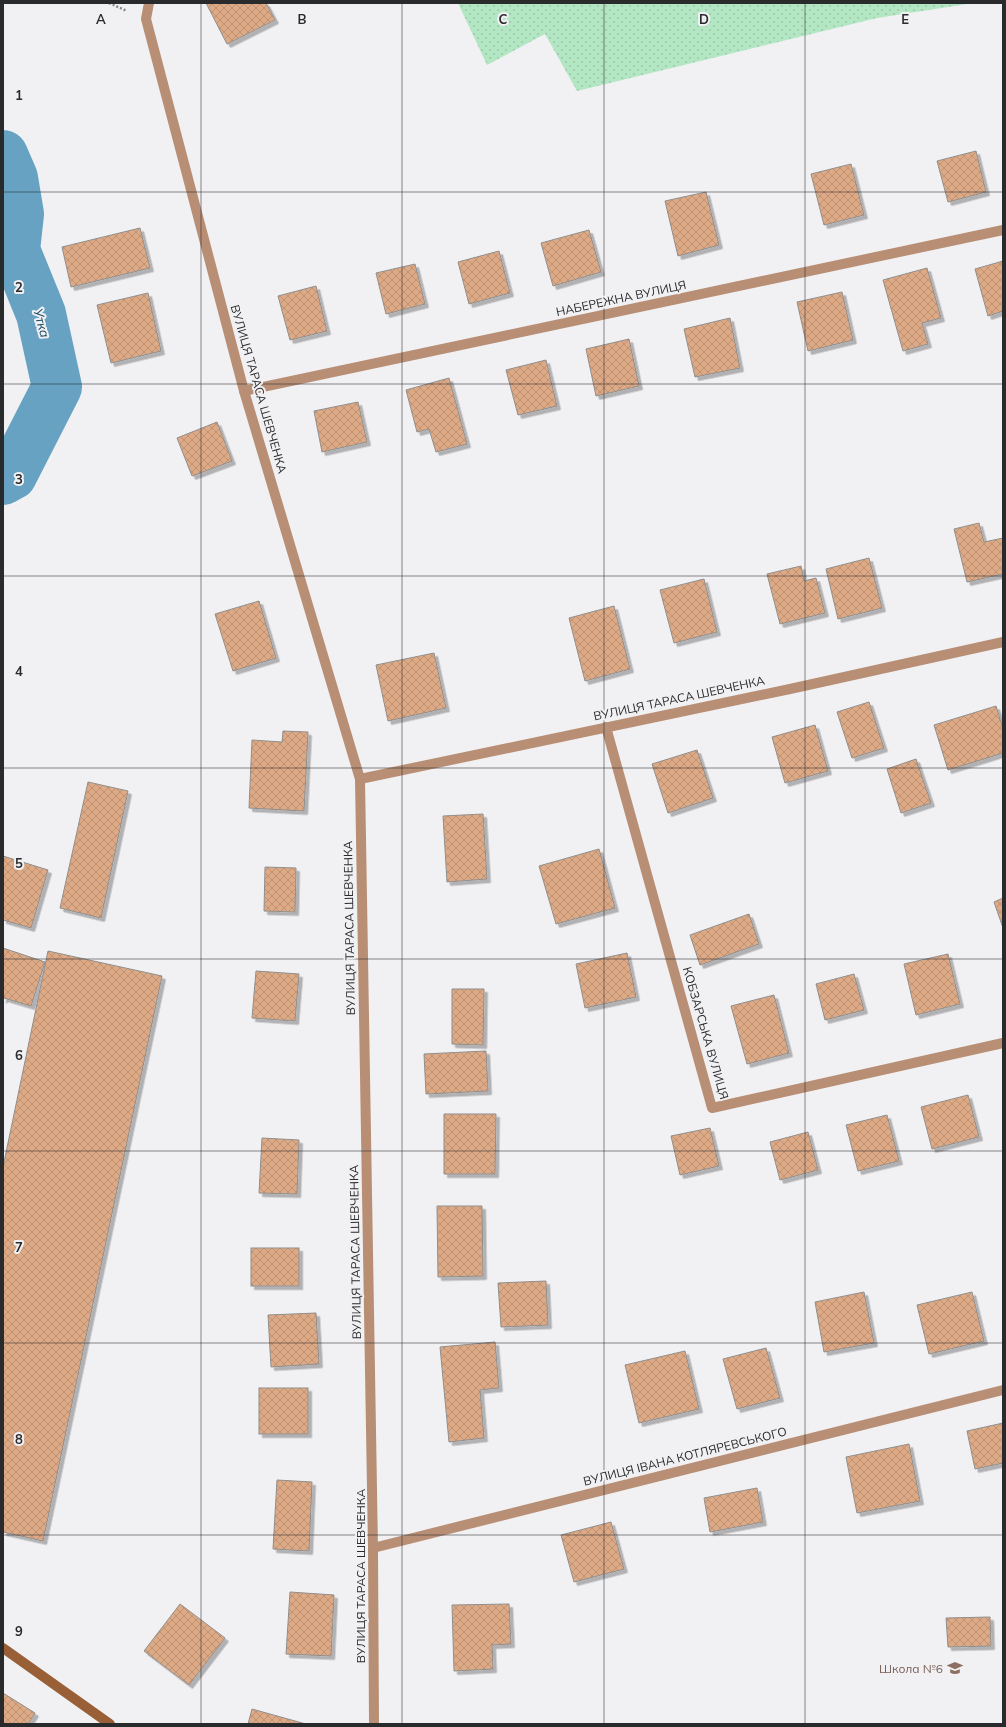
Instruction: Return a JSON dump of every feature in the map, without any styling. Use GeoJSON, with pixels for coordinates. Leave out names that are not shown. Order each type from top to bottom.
{"type":"FeatureCollection","features":[{"type":"Feature","properties":{"kind":"main road"},"geometry":{"type":"LineString","coordinates":[[3,1648],[110,1724]]}},
{"type":"Feature","properties":{"kind":"street","name":"ВУЛИЦЯ ТАРАСА ШЕВЧЕНКА"},"geometry":{"type":"LineString","coordinates":[[149,3],[146,19],[244,391],[360,779],[374,1548],[374,1724]]}},
{"type":"Feature","properties":{"kind":"street","name":"НАБЕРЕЖНА ВУЛИЦЯ"},"geometry":{"type":"LineString","coordinates":[[244,391],[1003,230]]}},
{"type":"Feature","properties":{"kind":"street","name":"ВУЛИЦЯ ТАРАСА ШЕВЧЕНКА"},"geometry":{"type":"LineString","coordinates":[[360,779],[1003,642]]}},
{"type":"Feature","properties":{"kind":"street","name":"КОБЗАРСЬКА ВУЛИЦЯ"},"geometry":{"type":"LineString","coordinates":[[606,727],[712,1108],[1003,1043]]}},
{"type":"Feature","properties":{"kind":"street","name":"ВУЛИЦЯ ІВАНА КОТЛЯРЕВСЬКОГО"},"geometry":{"type":"LineString","coordinates":[[374,1548],[1003,1390]]}},
{"type":"Feature","properties":{"kind":"green space"},"geometry":{"type":"Polygon","coordinates":[[[458,3],[974,3],[877,18],[577,91],[545,34],[487,65],[458,3]]]}},
{"type":"Feature","properties":{"kind":"building"},"geometry":{"type":"Polygon","coordinates":[[[206,3],[266,3],[275,20],[227,44],[206,3]]]}},
{"type":"Feature","properties":{"kind":"building"},"geometry":{"type":"Polygon","coordinates":[[[976,151],[986,192],[948,202],[937,161],[976,151]]]}},
{"type":"Feature","properties":{"kind":"building"},"geometry":{"type":"Polygon","coordinates":[[[851,164],[864,215],[824,225],[811,174],[851,164]]]}},
{"type":"Feature","properties":{"kind":"building"},"geometry":{"type":"Polygon","coordinates":[[[706,192],[719,245],[678,256],[665,201],[706,192]]]}},
{"type":"Feature","properties":{"kind":"building"},"geometry":{"type":"Polygon","coordinates":[[[140,228],[150,268],[71,287],[62,247],[140,228]]]}},
{"type":"Feature","properties":{"kind":"building"},"geometry":{"type":"Polygon","coordinates":[[[589,230],[601,272],[553,286],[541,243],[589,230]]]}},
{"type":"Feature","properties":{"kind":"building"},"geometry":{"type":"Polygon","coordinates":[[[499,251],[510,293],[469,304],[458,262],[499,251]]]}},
{"type":"Feature","properties":{"kind":"building"},"geometry":{"type":"Polygon","coordinates":[[[1003,261],[1003,311],[988,316],[975,269],[1003,261]]]}},
{"type":"Feature","properties":{"kind":"building"},"geometry":{"type":"Polygon","coordinates":[[[415,264],[425,304],[386,314],[376,273],[415,264]]]}},
{"type":"Feature","properties":{"kind":"building"},"geometry":{"type":"Polygon","coordinates":[[[927,268],[941,318],[922,323],[928,344],[903,351],[883,280],[927,268]]]}},
{"type":"Feature","properties":{"kind":"building"},"geometry":{"type":"Polygon","coordinates":[[[316,286],[327,331],[290,340],[278,296],[316,286]]]}},
{"type":"Feature","properties":{"kind":"building"},"geometry":{"type":"Polygon","coordinates":[[[842,292],[853,340],[808,351],[797,302],[842,292]]]}},
{"type":"Feature","properties":{"kind":"building"},"geometry":{"type":"Polygon","coordinates":[[[148,293],[161,351],[111,363],[97,305],[148,293]]]}},
{"type":"Feature","properties":{"kind":"building"},"geometry":{"type":"Polygon","coordinates":[[[730,318],[740,368],[695,377],[684,329],[730,318]]]}},
{"type":"Feature","properties":{"kind":"building"},"geometry":{"type":"Polygon","coordinates":[[[629,339],[639,386],[596,396],[586,349],[629,339]]]}},
{"type":"Feature","properties":{"kind":"building"},"geometry":{"type":"Polygon","coordinates":[[[546,360],[557,406],[518,415],[506,370],[546,360]]]}},
{"type":"Feature","properties":{"kind":"building"},"geometry":{"type":"Polygon","coordinates":[[[449,378],[467,444],[436,452],[429,429],[417,432],[406,390],[449,378]]]}},
{"type":"Feature","properties":{"kind":"building"},"geometry":{"type":"Polygon","coordinates":[[[358,402],[367,442],[322,452],[314,411],[358,402]]]}},
{"type":"Feature","properties":{"kind":"building"},"geometry":{"type":"Polygon","coordinates":[[[217,422],[232,461],[192,476],[177,438],[217,422]]]}},
{"type":"Feature","properties":{"kind":"building"},"geometry":{"type":"Polygon","coordinates":[[[979,523],[984,542],[1003,538],[1003,574],[967,582],[954,529],[979,523]]]}},
{"type":"Feature","properties":{"kind":"building"},"geometry":{"type":"Polygon","coordinates":[[[869,558],[882,608],[838,619],[826,569],[869,558]]]}},
{"type":"Feature","properties":{"kind":"building"},"geometry":{"type":"Polygon","coordinates":[[[801,566],[804,581],[816,578],[825,613],[780,624],[767,574],[801,566]]]}},
{"type":"Feature","properties":{"kind":"building"},"geometry":{"type":"Polygon","coordinates":[[[704,579],[717,632],[674,643],[660,590],[704,579]]]}},
{"type":"Feature","properties":{"kind":"building"},"geometry":{"type":"Polygon","coordinates":[[[259,601],[276,658],[233,671],[215,614],[259,601]]]}},
{"type":"Feature","properties":{"kind":"building"},"geometry":{"type":"Polygon","coordinates":[[[614,606],[630,669],[585,681],[569,618],[614,606]]]}},
{"type":"Feature","properties":{"kind":"building"},"geometry":{"type":"Polygon","coordinates":[[[434,653],[446,708],[388,721],[376,665],[434,653]]]}},
{"type":"Feature","properties":{"kind":"building"},"geometry":{"type":"Polygon","coordinates":[[[869,702],[884,748],[852,758],[837,712],[869,702]]]}},
{"type":"Feature","properties":{"kind":"building"},"geometry":{"type":"Polygon","coordinates":[[[996,706],[1003,729],[1003,753],[948,770],[934,725],[996,706]]]}},
{"type":"Feature","properties":{"kind":"building"},"geometry":{"type":"Polygon","coordinates":[[[815,725],[828,771],[785,783],[772,737],[815,725]]]}},
{"type":"Feature","properties":{"kind":"building"},"geometry":{"type":"Polygon","coordinates":[[[283,731],[308,732],[304,811],[249,808],[252,740],[282,742],[283,731]]]}},
{"type":"Feature","properties":{"kind":"building"},"geometry":{"type":"Polygon","coordinates":[[[697,750],[713,798],[668,813],[652,764],[697,750]]]}},
{"type":"Feature","properties":{"kind":"building"},"geometry":{"type":"Polygon","coordinates":[[[916,759],[931,803],[901,813],[887,769],[916,759]]]}},
{"type":"Feature","properties":{"kind":"building"},"geometry":{"type":"Polygon","coordinates":[[[88,782],[128,791],[101,918],[60,908],[88,782]]]}},
{"type":"Feature","properties":{"kind":"building"},"geometry":{"type":"Polygon","coordinates":[[[483,814],[487,879],[447,882],[443,816],[483,814]]]}},
{"type":"Feature","properties":{"kind":"building"},"geometry":{"type":"Polygon","coordinates":[[[599,849],[615,908],[556,924],[539,866],[599,849]]]}},
{"type":"Feature","properties":{"kind":"building"},"geometry":{"type":"Polygon","coordinates":[[[3,856],[48,870],[31,928],[3,920],[3,856]]]}},
{"type":"Feature","properties":{"kind":"building"},"geometry":{"type":"Polygon","coordinates":[[[265,867],[296,868],[295,912],[264,911],[265,867]]]}},
{"type":"Feature","properties":{"kind":"building"},"geometry":{"type":"Polygon","coordinates":[[[1003,898],[1003,928],[994,902],[1003,898]]]}},
{"type":"Feature","properties":{"kind":"building"},"geometry":{"type":"Polygon","coordinates":[[[749,914],[759,944],[700,965],[690,935],[749,914]]]}},
{"type":"Feature","properties":{"kind":"building"},"geometry":{"type":"Polygon","coordinates":[[[3,948],[45,962],[31,1006],[4,998],[3,1000],[3,948]]]}},
{"type":"Feature","properties":{"kind":"building"},"geometry":{"type":"Polygon","coordinates":[[[48,951],[162,976],[43,1541],[3,1532],[3,1167],[48,951]]]}},
{"type":"Feature","properties":{"kind":"building"},"geometry":{"type":"Polygon","coordinates":[[[627,953],[636,997],[585,1008],[576,964],[627,953]]]}},
{"type":"Feature","properties":{"kind":"building"},"geometry":{"type":"Polygon","coordinates":[[[948,954],[960,1004],[916,1015],[904,964],[948,954]]]}},
{"type":"Feature","properties":{"kind":"building"},"geometry":{"type":"Polygon","coordinates":[[[256,971],[299,974],[295,1021],[252,1018],[256,971]]]}},
{"type":"Feature","properties":{"kind":"building"},"geometry":{"type":"Polygon","coordinates":[[[854,974],[864,1010],[825,1020],[816,984],[854,974]]]}},
{"type":"Feature","properties":{"kind":"building"},"geometry":{"type":"Polygon","coordinates":[[[452,989],[484,989],[483,1045],[452,1044],[452,989]]]}},
{"type":"Feature","properties":{"kind":"building"},"geometry":{"type":"Polygon","coordinates":[[[774,995],[789,1053],[747,1064],[731,1006],[774,995]]]}},
{"type":"Feature","properties":{"kind":"building"},"geometry":{"type":"Polygon","coordinates":[[[486,1051],[488,1091],[426,1094],[424,1054],[486,1051]]]}},
{"type":"Feature","properties":{"kind":"building"},"geometry":{"type":"Polygon","coordinates":[[[968,1095],[979,1137],[932,1149],[921,1107],[968,1095]]]}},
{"type":"Feature","properties":{"kind":"building"},"geometry":{"type":"Polygon","coordinates":[[[444,1114],[496,1114],[495,1174],[444,1174],[444,1114]]]}},
{"type":"Feature","properties":{"kind":"building"},"geometry":{"type":"Polygon","coordinates":[[[887,1115],[899,1161],[858,1171],[846,1125],[887,1115]]]}},
{"type":"Feature","properties":{"kind":"building"},"geometry":{"type":"Polygon","coordinates":[[[710,1128],[719,1166],[680,1175],[671,1136],[710,1128]]]}},
{"type":"Feature","properties":{"kind":"building"},"geometry":{"type":"Polygon","coordinates":[[[808,1132],[818,1170],[780,1180],[770,1142],[808,1132]]]}},
{"type":"Feature","properties":{"kind":"building"},"geometry":{"type":"Polygon","coordinates":[[[262,1138],[299,1140],[297,1194],[259,1193],[262,1138]]]}},
{"type":"Feature","properties":{"kind":"building"},"geometry":{"type":"Polygon","coordinates":[[[437,1206],[482,1206],[483,1276],[438,1277],[437,1206]]]}},
{"type":"Feature","properties":{"kind":"building"},"geometry":{"type":"Polygon","coordinates":[[[251,1248],[299,1248],[299,1286],[251,1286],[251,1248]]]}},
{"type":"Feature","properties":{"kind":"building"},"geometry":{"type":"Polygon","coordinates":[[[546,1281],[548,1325],[501,1327],[498,1283],[546,1281]]]}},
{"type":"Feature","properties":{"kind":"building"},"geometry":{"type":"Polygon","coordinates":[[[864,1292],[874,1343],[824,1352],[815,1302],[864,1292]]]}},
{"type":"Feature","properties":{"kind":"building"},"geometry":{"type":"Polygon","coordinates":[[[972,1292],[984,1341],[929,1354],[917,1305],[972,1292]]]}},
{"type":"Feature","properties":{"kind":"building"},"geometry":{"type":"Polygon","coordinates":[[[316,1313],[319,1364],[271,1367],[268,1315],[316,1313]]]}},
{"type":"Feature","properties":{"kind":"building"},"geometry":{"type":"Polygon","coordinates":[[[495,1342],[499,1388],[480,1390],[484,1438],[449,1442],[440,1347],[495,1342]]]}},
{"type":"Feature","properties":{"kind":"building"},"geometry":{"type":"Polygon","coordinates":[[[766,1348],[780,1398],[737,1409],[723,1359],[766,1348]]]}},
{"type":"Feature","properties":{"kind":"building"},"geometry":{"type":"Polygon","coordinates":[[[685,1351],[699,1409],[639,1423],[625,1365],[685,1351]]]}},
{"type":"Feature","properties":{"kind":"building"},"geometry":{"type":"Polygon","coordinates":[[[259,1388],[308,1388],[308,1434],[259,1434],[259,1388]]]}},
{"type":"Feature","properties":{"kind":"building"},"geometry":{"type":"Polygon","coordinates":[[[1003,1423],[1003,1463],[975,1469],[967,1431],[1003,1423]]]}},
{"type":"Feature","properties":{"kind":"building"},"geometry":{"type":"Polygon","coordinates":[[[909,1444],[920,1501],[857,1513],[846,1457],[909,1444]]]}},
{"type":"Feature","properties":{"kind":"building"},"geometry":{"type":"Polygon","coordinates":[[[277,1480],[312,1482],[309,1551],[273,1549],[277,1480]]]}},
{"type":"Feature","properties":{"kind":"building"},"geometry":{"type":"Polygon","coordinates":[[[757,1488],[763,1522],[710,1532],[704,1498],[757,1488]]]}},
{"type":"Feature","properties":{"kind":"building"},"geometry":{"type":"Polygon","coordinates":[[[611,1522],[624,1569],[574,1582],[561,1535],[611,1522]]]}},
{"type":"Feature","properties":{"kind":"building"},"geometry":{"type":"Polygon","coordinates":[[[290,1592],[334,1595],[331,1656],[286,1654],[290,1592]]]}},
{"type":"Feature","properties":{"kind":"building"},"geometry":{"type":"Polygon","coordinates":[[[180,1604],[225,1638],[189,1685],[144,1651],[180,1604]]]}},
{"type":"Feature","properties":{"kind":"building"},"geometry":{"type":"Polygon","coordinates":[[[509,1604],[511,1644],[492,1645],[493,1669],[454,1671],[452,1605],[509,1604]]]}},
{"type":"Feature","properties":{"kind":"building"},"geometry":{"type":"Polygon","coordinates":[[[990,1617],[991,1646],[948,1647],[946,1618],[990,1617]]]}},
{"type":"Feature","properties":{"kind":"building"},"geometry":{"type":"Polygon","coordinates":[[[3,1693],[35,1713],[28,1724],[3,1724],[3,1693]]]}},
{"type":"Feature","properties":{"kind":"building"},"geometry":{"type":"Polygon","coordinates":[[[252,1709],[306,1724],[248,1724],[252,1709]]]}},
{"type":"Feature","properties":{"kind":"waterway","name":"Утка"},"geometry":{"type":"LineString","coordinates":[[3,155],[13,178],[19,214],[15,250],[41,314],[57,387],[12,475],[3,480]]}},
{"type":"Feature","properties":{"kind":"place","name":"Школа №6"},"geometry":{"type":"Point","coordinates":[955,1668]}}]}
